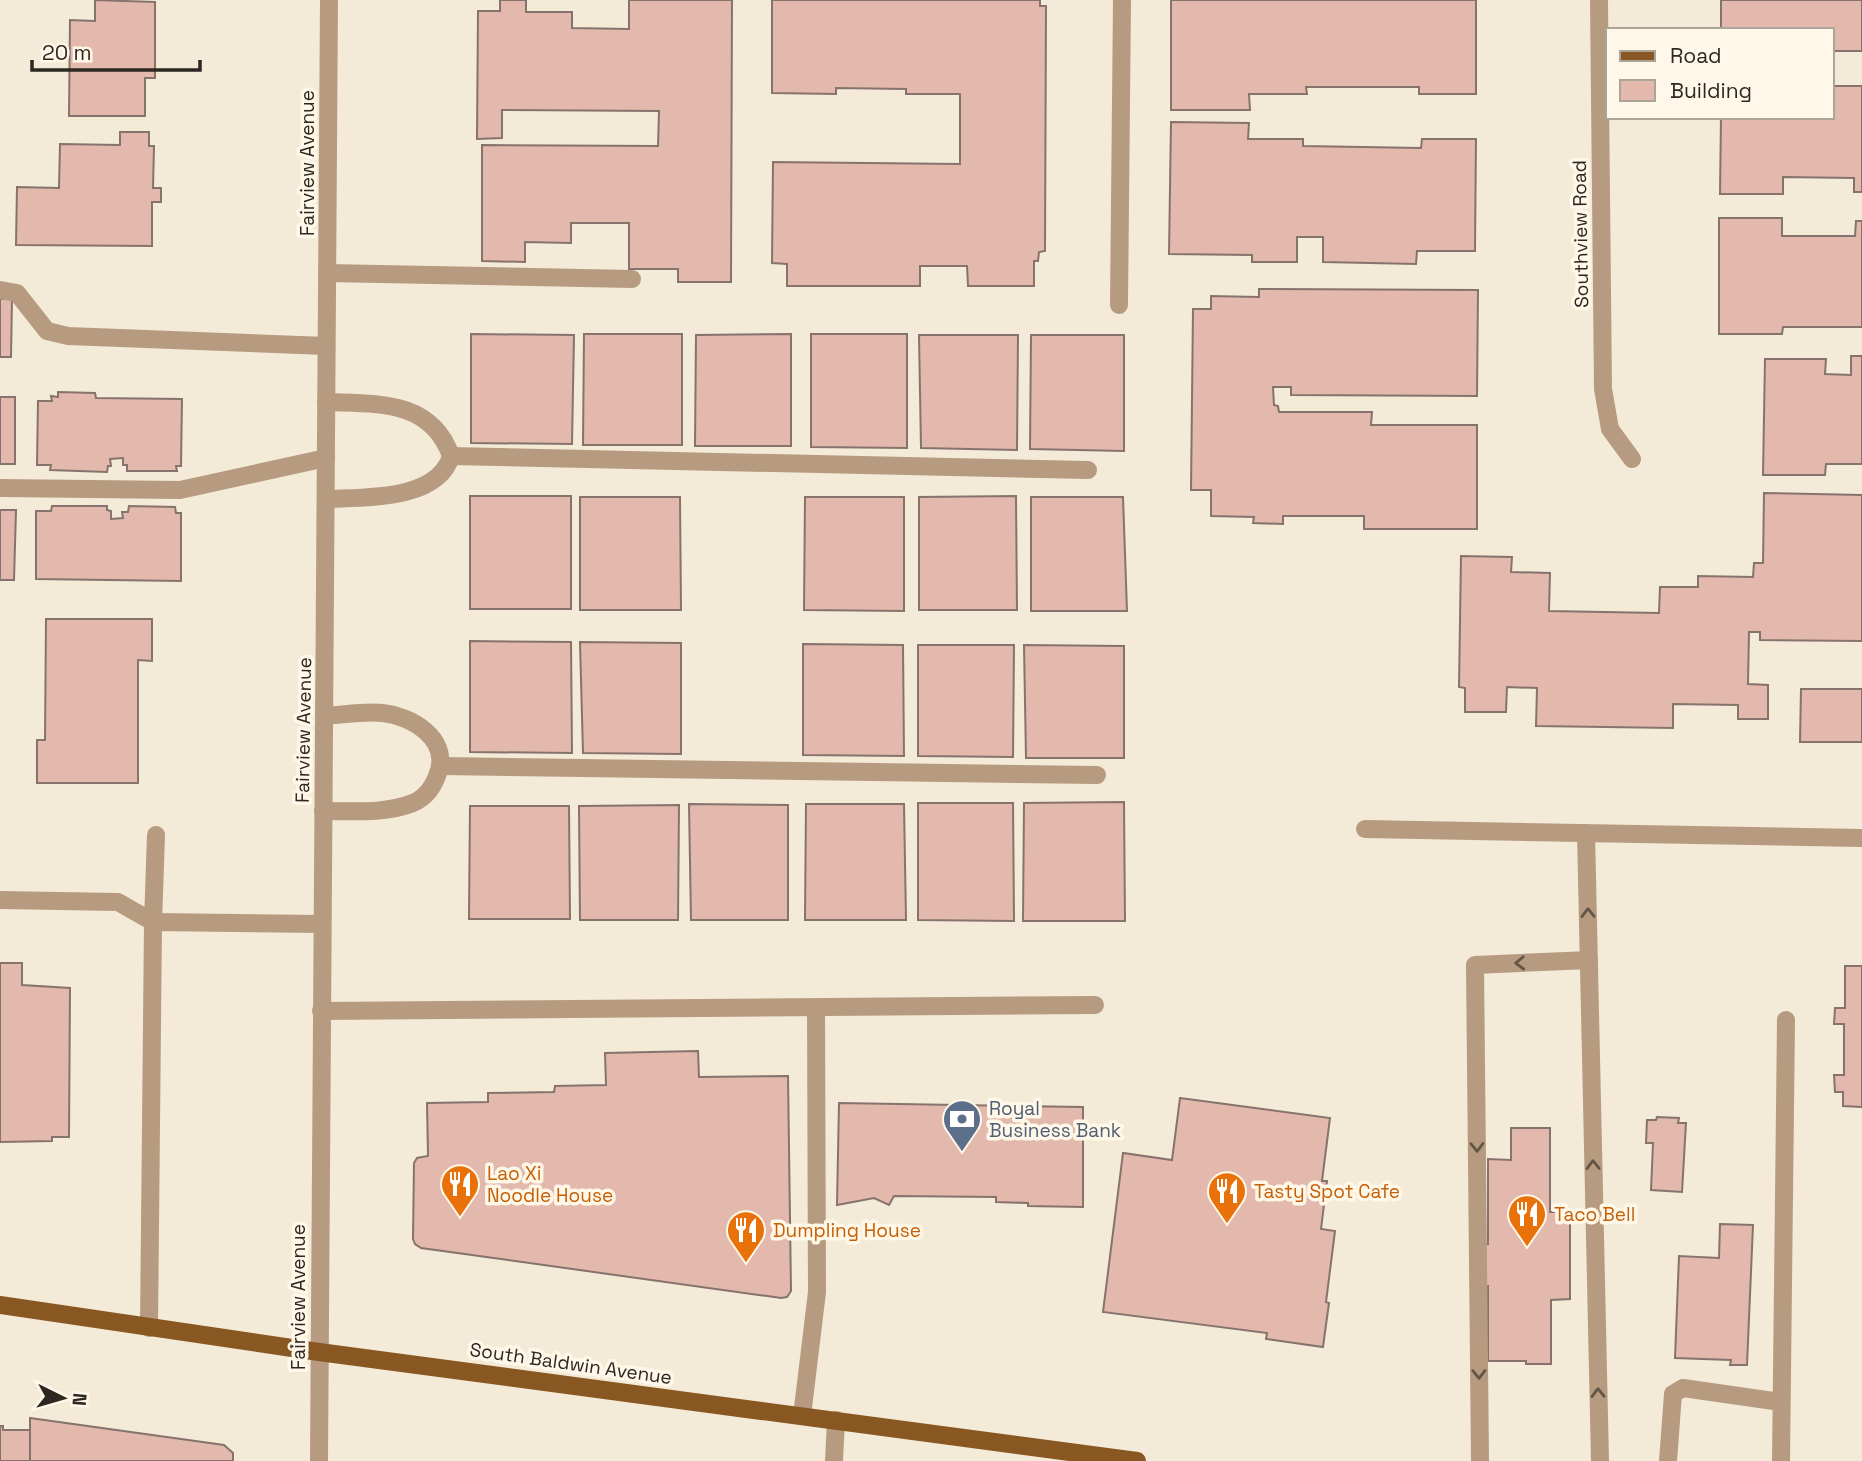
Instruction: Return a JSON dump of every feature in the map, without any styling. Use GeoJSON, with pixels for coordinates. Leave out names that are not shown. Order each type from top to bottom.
{"type":"FeatureCollection","features":[{"type":"Feature","properties":{"kind":"main road","name":"South Baldwin Avenue"},"geometry":{"type":"LineString","coordinates":[[0,1305],[319,1352],[1138,1461]]}},
{"type":"Feature","properties":{"kind":"street","name":"Fairview Avenue"},"geometry":{"type":"LineString","coordinates":[[319,1461],[329,0]]}},
{"type":"Feature","properties":{"kind":"street"},"geometry":{"type":"LineString","coordinates":[[1119,305],[1122,0]]}},
{"type":"Feature","properties":{"kind":"street","name":"Southview Road"},"geometry":{"type":"LineString","coordinates":[[1599,0],[1603,389],[1610,429],[1632,459]]}},
{"type":"Feature","properties":{"kind":"street"},"geometry":{"type":"LineString","coordinates":[[327,273],[632,279]]}},
{"type":"Feature","properties":{"kind":"street"},"geometry":{"type":"LineString","coordinates":[[0,289],[17,293],[47,331],[68,336],[326,346]]}},
{"type":"Feature","properties":{"kind":"street"},"geometry":{"type":"LineString","coordinates":[[326,402],[385,404],[410,411],[432,424],[447,444],[452,456]]}},
{"type":"Feature","properties":{"kind":"street"},"geometry":{"type":"LineString","coordinates":[[452,456],[1088,470]]}},
{"type":"Feature","properties":{"kind":"street"},"geometry":{"type":"LineString","coordinates":[[326,499],[398,494],[410,490],[440,477],[452,456]]}},
{"type":"Feature","properties":{"kind":"street"},"geometry":{"type":"LineString","coordinates":[[0,488],[180,489],[326,458]]}},
{"type":"Feature","properties":{"kind":"street"},"geometry":{"type":"LineString","coordinates":[[323,811],[384,810],[416,802],[434,785],[440,766],[438,747],[427,730],[404,720],[384,713],[324,716]]}},
{"type":"Feature","properties":{"kind":"street"},"geometry":{"type":"LineString","coordinates":[[440,766],[1097,775]]}},
{"type":"Feature","properties":{"kind":"street"},"geometry":{"type":"LineString","coordinates":[[1365,828],[1862,838]]}},
{"type":"Feature","properties":{"kind":"street"},"geometry":{"type":"LineString","coordinates":[[1586,833],[1600,1461]]}},
{"type":"Feature","properties":{"kind":"street"},"geometry":{"type":"LineString","coordinates":[[149,1328],[156,835]]}},
{"type":"Feature","properties":{"kind":"street"},"geometry":{"type":"LineString","coordinates":[[0,901],[118,902],[153,922],[323,924]]}},
{"type":"Feature","properties":{"kind":"street"},"geometry":{"type":"LineString","coordinates":[[1480,1461],[1475,965],[1589,960]]}},
{"type":"Feature","properties":{"kind":"street"},"geometry":{"type":"LineString","coordinates":[[321,1012],[1095,1005]]}},
{"type":"Feature","properties":{"kind":"street"},"geometry":{"type":"LineString","coordinates":[[802,1416],[817,1292],[816,1008]]}},
{"type":"Feature","properties":{"kind":"street"},"geometry":{"type":"LineString","coordinates":[[1781,1461],[1786,1020]]}},
{"type":"Feature","properties":{"kind":"street"},"geometry":{"type":"LineString","coordinates":[[1668,1461],[1674,1394],[1683,1388],[1782,1402]]}},
{"type":"Feature","properties":{"kind":"street"},"geometry":{"type":"LineString","coordinates":[[834,1461],[835,1420]]}},
{"type":"Feature","properties":{"kind":"building"},"geometry":{"type":"Polygon","coordinates":[[[95,0],[155,2],[155,78],[145,78],[145,116],[69,116],[70,20],[95,21],[95,0]]]}},
{"type":"Feature","properties":{"kind":"building"},"geometry":{"type":"Polygon","coordinates":[[[500,0],[526,0],[526,12],[572,12],[572,28],[629,29],[629,0],[732,0],[731,282],[678,282],[678,269],[629,269],[629,223],[571,223],[571,243],[525,242],[525,262],[482,261],[482,145],[658,146],[659,111],[502,110],[502,138],[477,139],[478,11],[500,11],[500,0]]]}},
{"type":"Feature","properties":{"kind":"building"},"geometry":{"type":"Polygon","coordinates":[[[772,0],[1040,0],[1040,6],[1046,6],[1045,251],[1039,252],[1038,261],[1034,261],[1034,286],[968,286],[967,266],[920,266],[920,286],[787,286],[787,264],[772,263],[773,162],[960,164],[960,94],[906,94],[906,89],[836,88],[836,94],[772,93],[772,0]]]}},
{"type":"Feature","properties":{"kind":"building"},"geometry":{"type":"Polygon","coordinates":[[[1171,0],[1476,0],[1476,94],[1419,94],[1419,87],[1306,87],[1307,94],[1249,94],[1250,110],[1171,110],[1171,0]]]}},
{"type":"Feature","properties":{"kind":"building"},"geometry":{"type":"Polygon","coordinates":[[[1721,0],[1862,0],[1862,51],[1834,51],[1834,28],[1721,28],[1721,0]]]}},
{"type":"Feature","properties":{"kind":"building"},"geometry":{"type":"Polygon","coordinates":[[[1834,86],[1862,86],[1862,192],[1854,192],[1854,178],[1783,177],[1783,194],[1720,194],[1721,119],[1834,119],[1834,86]]]}},
{"type":"Feature","properties":{"kind":"building"},"geometry":{"type":"Polygon","coordinates":[[[1171,122],[1249,123],[1248,139],[1303,139],[1303,146],[1421,148],[1422,139],[1476,139],[1475,251],[1417,251],[1416,264],[1323,262],[1323,237],[1297,237],[1297,262],[1252,262],[1252,255],[1169,254],[1171,122]]]}},
{"type":"Feature","properties":{"kind":"building"},"geometry":{"type":"Polygon","coordinates":[[[120,132],[149,132],[149,146],[154,146],[153,188],[161,188],[161,202],[152,202],[152,246],[16,245],[17,187],[59,188],[60,144],[120,145],[120,132]]]}},
{"type":"Feature","properties":{"kind":"building"},"geometry":{"type":"Polygon","coordinates":[[[1719,218],[1782,218],[1782,236],[1855,236],[1856,221],[1862,221],[1862,327],[1783,327],[1782,334],[1719,334],[1719,218]]]}},
{"type":"Feature","properties":{"kind":"building"},"geometry":{"type":"Polygon","coordinates":[[[1259,289],[1478,290],[1477,396],[1291,395],[1291,387],[1273,387],[1274,405],[1278,406],[1279,412],[1372,412],[1371,425],[1477,425],[1477,529],[1364,529],[1364,516],[1283,516],[1283,524],[1253,523],[1254,517],[1211,516],[1211,490],[1191,490],[1193,309],[1211,309],[1211,296],[1259,297],[1259,289]]]}},
{"type":"Feature","properties":{"kind":"building"},"geometry":{"type":"Polygon","coordinates":[[[0,299],[12,299],[11,357],[0,357],[0,299]]]}},
{"type":"Feature","properties":{"kind":"building"},"geometry":{"type":"Polygon","coordinates":[[[471,334],[574,335],[572,444],[471,443],[471,334]]]}},
{"type":"Feature","properties":{"kind":"building"},"geometry":{"type":"Polygon","coordinates":[[[584,334],[682,334],[682,445],[583,445],[584,334]]]}},
{"type":"Feature","properties":{"kind":"building"},"geometry":{"type":"Polygon","coordinates":[[[791,334],[791,446],[695,446],[696,335],[791,334]]]}},
{"type":"Feature","properties":{"kind":"building"},"geometry":{"type":"Polygon","coordinates":[[[811,334],[907,334],[907,448],[811,447],[811,334]]]}},
{"type":"Feature","properties":{"kind":"building"},"geometry":{"type":"Polygon","coordinates":[[[919,335],[1018,335],[1017,450],[921,448],[919,335]]]}},
{"type":"Feature","properties":{"kind":"building"},"geometry":{"type":"Polygon","coordinates":[[[1031,335],[1124,335],[1124,451],[1030,449],[1031,335]]]}},
{"type":"Feature","properties":{"kind":"building"},"geometry":{"type":"Polygon","coordinates":[[[1851,356],[1862,356],[1862,464],[1826,464],[1825,475],[1763,475],[1765,359],[1826,359],[1825,374],[1851,375],[1851,356]]]}},
{"type":"Feature","properties":{"kind":"building"},"geometry":{"type":"Polygon","coordinates":[[[58,392],[95,393],[96,398],[182,399],[181,466],[176,466],[177,471],[127,471],[123,458],[110,459],[111,466],[108,466],[107,472],[50,470],[51,465],[37,465],[38,401],[52,401],[51,396],[58,397],[58,392]]]}},
{"type":"Feature","properties":{"kind":"building"},"geometry":{"type":"Polygon","coordinates":[[[0,397],[15,397],[15,464],[0,464],[0,397]]]}},
{"type":"Feature","properties":{"kind":"building"},"geometry":{"type":"Polygon","coordinates":[[[1764,493],[1862,495],[1862,641],[1760,640],[1760,632],[1749,632],[1748,684],[1768,685],[1768,719],[1738,719],[1738,705],[1673,704],[1673,728],[1536,726],[1537,688],[1507,687],[1506,712],[1465,712],[1465,688],[1459,687],[1461,556],[1512,557],[1511,572],[1550,573],[1549,611],[1659,613],[1660,587],[1698,587],[1698,576],[1753,577],[1754,563],[1763,563],[1764,493]]]}},
{"type":"Feature","properties":{"kind":"building"},"geometry":{"type":"Polygon","coordinates":[[[470,496],[571,496],[571,609],[470,609],[470,496]]]}},
{"type":"Feature","properties":{"kind":"building"},"geometry":{"type":"Polygon","coordinates":[[[1016,496],[1017,610],[919,610],[919,497],[1016,496]]]}},
{"type":"Feature","properties":{"kind":"building"},"geometry":{"type":"Polygon","coordinates":[[[580,497],[680,497],[681,610],[580,610],[580,497]]]}},
{"type":"Feature","properties":{"kind":"building"},"geometry":{"type":"Polygon","coordinates":[[[805,497],[904,497],[904,611],[804,610],[805,497]]]}},
{"type":"Feature","properties":{"kind":"building"},"geometry":{"type":"Polygon","coordinates":[[[1031,497],[1123,497],[1127,611],[1031,611],[1031,497]]]}},
{"type":"Feature","properties":{"kind":"building"},"geometry":{"type":"Polygon","coordinates":[[[52,506],[107,506],[107,510],[111,511],[111,519],[123,518],[122,512],[128,512],[129,506],[175,507],[176,513],[181,513],[181,581],[36,579],[36,511],[51,511],[52,506]]]}},
{"type":"Feature","properties":{"kind":"building"},"geometry":{"type":"Polygon","coordinates":[[[0,510],[16,510],[14,580],[0,580],[0,510]]]}},
{"type":"Feature","properties":{"kind":"building"},"geometry":{"type":"Polygon","coordinates":[[[46,619],[152,619],[152,661],[138,660],[138,783],[37,783],[37,740],[45,740],[46,619]]]}},
{"type":"Feature","properties":{"kind":"building"},"geometry":{"type":"Polygon","coordinates":[[[470,641],[571,642],[572,753],[470,752],[470,641]]]}},
{"type":"Feature","properties":{"kind":"building"},"geometry":{"type":"Polygon","coordinates":[[[580,642],[681,643],[681,754],[583,753],[580,642]]]}},
{"type":"Feature","properties":{"kind":"building"},"geometry":{"type":"Polygon","coordinates":[[[803,644],[903,645],[904,756],[803,755],[803,644]]]}},
{"type":"Feature","properties":{"kind":"building"},"geometry":{"type":"Polygon","coordinates":[[[918,645],[1014,645],[1013,757],[918,756],[918,645]]]}},
{"type":"Feature","properties":{"kind":"building"},"geometry":{"type":"Polygon","coordinates":[[[1024,645],[1124,646],[1124,758],[1026,758],[1024,645]]]}},
{"type":"Feature","properties":{"kind":"building"},"geometry":{"type":"Polygon","coordinates":[[[1801,689],[1862,689],[1862,742],[1800,742],[1801,689]]]}},
{"type":"Feature","properties":{"kind":"building"},"geometry":{"type":"Polygon","coordinates":[[[1124,802],[1125,921],[1023,921],[1024,803],[1124,802]]]}},
{"type":"Feature","properties":{"kind":"building"},"geometry":{"type":"Polygon","coordinates":[[[918,803],[1013,803],[1014,921],[918,920],[918,803]]]}},
{"type":"Feature","properties":{"kind":"building"},"geometry":{"type":"Polygon","coordinates":[[[689,804],[788,805],[788,920],[691,920],[689,804]]]}},
{"type":"Feature","properties":{"kind":"building"},"geometry":{"type":"Polygon","coordinates":[[[806,804],[904,804],[906,920],[805,920],[806,804]]]}},
{"type":"Feature","properties":{"kind":"building"},"geometry":{"type":"Polygon","coordinates":[[[679,805],[678,920],[580,920],[579,806],[679,805]]]}},
{"type":"Feature","properties":{"kind":"building"},"geometry":{"type":"Polygon","coordinates":[[[470,806],[569,806],[570,919],[469,919],[470,806]]]}},
{"type":"Feature","properties":{"kind":"building"},"geometry":{"type":"Polygon","coordinates":[[[0,963],[22,963],[22,985],[70,988],[69,1137],[52,1137],[52,1141],[0,1142],[0,963]]]}},
{"type":"Feature","properties":{"kind":"building"},"geometry":{"type":"Polygon","coordinates":[[[1845,966],[1862,966],[1862,1107],[1843,1106],[1843,1092],[1835,1092],[1834,1075],[1844,1075],[1844,1024],[1834,1024],[1835,1008],[1845,1008],[1845,966]]]}},
{"type":"Feature","properties":{"kind":"building"},"geometry":{"type":"Polygon","coordinates":[[[698,1051],[699,1077],[788,1076],[791,1291],[787,1297],[421,1248],[415,1244],[414,1163],[417,1158],[428,1156],[427,1103],[488,1102],[488,1093],[554,1092],[555,1086],[606,1085],[605,1053],[698,1051]]]}},
{"type":"Feature","properties":{"kind":"building"},"geometry":{"type":"Polygon","coordinates":[[[1180,1098],[1330,1118],[1322,1181],[1327,1181],[1321,1229],[1335,1231],[1323,1347],[1266,1339],[1267,1333],[1103,1312],[1123,1153],[1172,1160],[1180,1098]]]}},
{"type":"Feature","properties":{"kind":"building"},"geometry":{"type":"Polygon","coordinates":[[[839,1103],[1083,1107],[1083,1207],[1028,1206],[1028,1203],[996,1202],[996,1197],[894,1196],[889,1205],[874,1198],[837,1205],[839,1103]]]}},
{"type":"Feature","properties":{"kind":"building"},"geometry":{"type":"Polygon","coordinates":[[[1657,1117],[1679,1118],[1678,1123],[1686,1123],[1682,1192],[1651,1190],[1653,1143],[1646,1143],[1647,1120],[1656,1120],[1657,1117]]]}},
{"type":"Feature","properties":{"kind":"building"},"geometry":{"type":"Polygon","coordinates":[[[1511,1128],[1550,1128],[1550,1212],[1570,1212],[1570,1299],[1551,1300],[1551,1364],[1488,1361],[1488,1286],[1481,1287],[1481,1244],[1488,1244],[1488,1159],[1511,1160],[1511,1128]]]}},
{"type":"Feature","properties":{"kind":"building"},"geometry":{"type":"Polygon","coordinates":[[[1720,1224],[1753,1225],[1747,1365],[1730,1365],[1731,1360],[1675,1358],[1679,1256],[1719,1258],[1720,1224]]]}},
{"type":"Feature","properties":{"kind":"building"},"geometry":{"type":"Polygon","coordinates":[[[30,1418],[224,1445],[233,1453],[233,1461],[30,1461],[30,1418]]]}},
{"type":"Feature","properties":{"kind":"building"},"geometry":{"type":"Polygon","coordinates":[[[0,1426],[3,1426],[3,1430],[30,1430],[30,1461],[0,1461],[0,1426]]]}},
{"type":"Feature","properties":{"kind":"place","name":"Royal Business Bank"},"geometry":{"type":"Point","coordinates":[962,1153]}},
{"type":"Feature","properties":{"kind":"place","name":"Lao Xi Noodle House"},"geometry":{"type":"Point","coordinates":[460,1218]}},
{"type":"Feature","properties":{"kind":"place","name":"Tasty Spot Cafe"},"geometry":{"type":"Point","coordinates":[1227,1225]}},
{"type":"Feature","properties":{"kind":"place","name":"Taco Bell"},"geometry":{"type":"Point","coordinates":[1527,1248]}},
{"type":"Feature","properties":{"kind":"place","name":"Dumpling House"},"geometry":{"type":"Point","coordinates":[746,1264]}}]}
